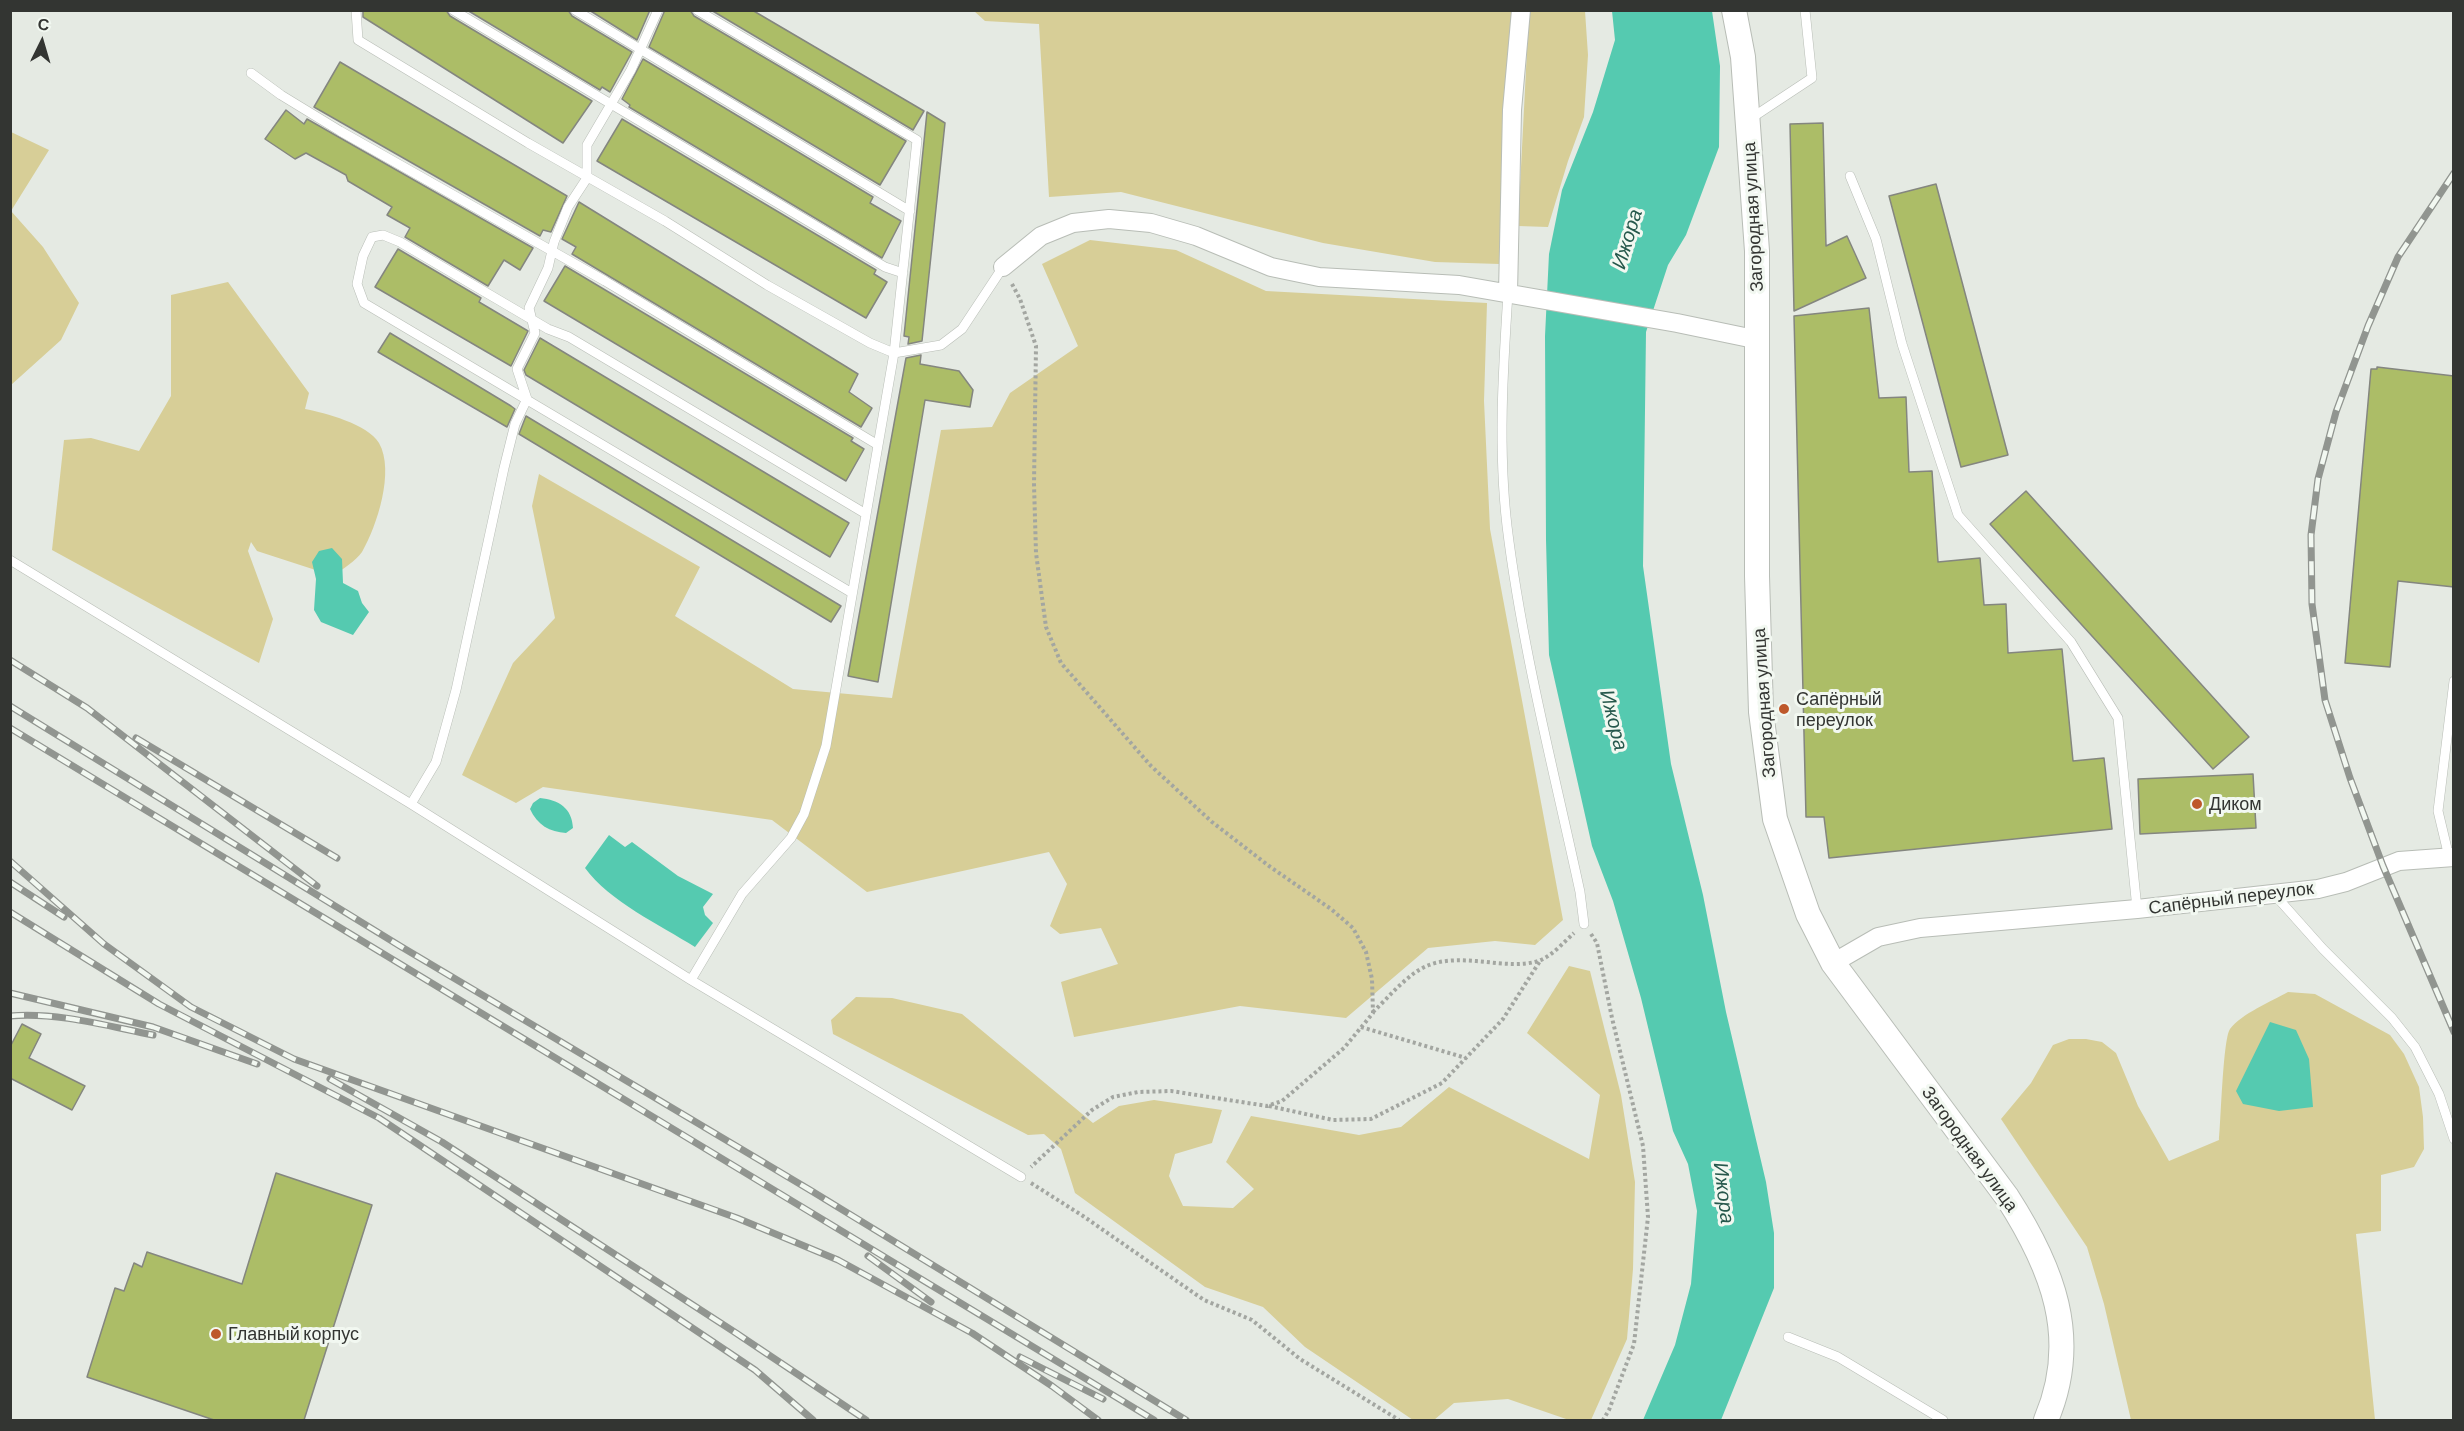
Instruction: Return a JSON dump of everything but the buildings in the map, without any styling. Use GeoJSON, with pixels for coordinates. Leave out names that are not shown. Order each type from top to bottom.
{"type":"FeatureCollection","features":[{"type":"Feature","properties":{"kind":"main road","name":"Загородная улица"},"geometry":{"type":"LineString","coordinates":[[1734,10],[1743,57],[1757,251],[1759,340],[1757,576],[1761,712],[1775,819],[1808,914],[1833,963],[2007,1197],[2044,1264],[2056,1302],[2062,1345],[2058,1386],[2046,1420]]}},
{"type":"Feature","properties":{"kind":"street"},"geometry":{"type":"LineString","coordinates":[[1508,293],[1512,110],[1516,41],[1521,10]]}},
{"type":"Feature","properties":{"kind":"street"},"geometry":{"type":"LineString","coordinates":[[1003,267],[1041,236],[1073,223],[1109,219],[1151,223],[1196,236],[1271,267],[1319,277],[1459,285],[1677,322],[1759,340]]}},
{"type":"Feature","properties":{"kind":"street","name":"Сапёрный переулок"},"geometry":{"type":"LineString","coordinates":[[1833,963],[1878,937],[1920,928],[2137,909],[2318,889],[2346,882],[2399,861],[2451,857]]}},
{"type":"Feature","properties":{"kind":"lane"},"geometry":{"type":"LineString","coordinates":[[356,10],[358,40],[587,178],[665,221],[777,291],[870,343],[894,353],[940,345],[962,329],[1003,267]]}},
{"type":"Feature","properties":{"kind":"lane"},"geometry":{"type":"LineString","coordinates":[[453,10],[885,267],[903,273]]}},
{"type":"Feature","properties":{"kind":"lane"},"geometry":{"type":"LineString","coordinates":[[575,10],[910,211]]}},
{"type":"Feature","properties":{"kind":"lane"},"geometry":{"type":"LineString","coordinates":[[411,804],[436,762],[456,690],[515,424],[527,399],[517,369],[535,333],[530,308],[548,268],[568,207],[587,178],[587,145],[631,70],[658,10]]}},
{"type":"Feature","properties":{"kind":"lane"},"geometry":{"type":"LineString","coordinates":[[691,980],[742,894],[791,837],[804,814],[826,746],[894,353],[917,140],[697,10]]}},
{"type":"Feature","properties":{"kind":"lane"},"geometry":{"type":"LineString","coordinates":[[1748,121],[1812,78],[1804,10]]}},
{"type":"Feature","properties":{"kind":"lane"},"geometry":{"type":"LineString","coordinates":[[251,73],[281,95],[340,131],[605,281],[878,445]]}},
{"type":"Feature","properties":{"kind":"lane"},"geometry":{"type":"LineString","coordinates":[[1850,176],[1876,239],[1902,344],[1958,515],[2071,642],[2118,717],[2137,909]]}},
{"type":"Feature","properties":{"kind":"lane"},"geometry":{"type":"LineString","coordinates":[[852,593],[364,303],[357,284],[363,256],[372,237],[382,235],[400,242],[532,320],[569,337],[866,514]]}},
{"type":"Feature","properties":{"kind":"lane"},"geometry":{"type":"LineString","coordinates":[[1508,293],[1502,428],[1507,524],[1519,607],[1580,892],[1584,924]]}},
{"type":"Feature","properties":{"kind":"lane"},"geometry":{"type":"LineString","coordinates":[[10,560],[411,804],[691,980],[1022,1177]]}},
{"type":"Feature","properties":{"kind":"lane"},"geometry":{"type":"LineString","coordinates":[[2451,857],[2438,811],[2454,681]]}},
{"type":"Feature","properties":{"kind":"lane"},"geometry":{"type":"LineString","coordinates":[[2274,894],[2323,949],[2392,1018],[2415,1047],[2439,1094],[2454,1139]]}},
{"type":"Feature","properties":{"kind":"lane"},"geometry":{"type":"LineString","coordinates":[[1788,1336],[1838,1357],[1943,1420]]}},
{"type":"Feature","properties":{"kind":"path"},"geometry":{"type":"LineString","coordinates":[[1003,267],[1020,299],[1036,346],[1034,484],[1036,553],[1046,627],[1060,663],[1151,766],[1212,822],[1269,866],[1332,909],[1353,928],[1366,952],[1372,979],[1373,1013]]}},
{"type":"Feature","properties":{"kind":"path"},"geometry":{"type":"LineString","coordinates":[[1399,1420],[1300,1359],[1252,1320],[1203,1300],[1083,1216],[1022,1177],[1092,1110],[1113,1097],[1138,1092],[1171,1091],[1267,1106],[1333,1120],[1371,1119],[1442,1083],[1503,1019],[1540,961],[1584,924],[1597,943],[1612,1018],[1643,1146],[1647,1217],[1634,1344],[1603,1420]]}},
{"type":"Feature","properties":{"kind":"path"},"geometry":{"type":"LineString","coordinates":[[1267,1106],[1282,1101],[1344,1048],[1373,1013],[1426,966],[1443,961],[1526,963],[1540,961]]}},
{"type":"Feature","properties":{"kind":"path"},"geometry":{"type":"LineString","coordinates":[[1361,1027],[1466,1058]]}},
{"type":"Feature","properties":{"kind":"shaded area"},"geometry":{"type":"Polygon","coordinates":[[[974,11],[1516,11],[1500,264],[1435,262],[1323,243],[1121,192],[1049,197],[1039,24],[985,21],[974,11]]]}},
{"type":"Feature","properties":{"kind":"shaded area"},"geometry":{"type":"Polygon","coordinates":[[[1529,11],[1585,11],[1588,55],[1584,117],[1548,227],[1518,226],[1529,11]]]}},
{"type":"Feature","properties":{"kind":"shaded area"},"geometry":{"type":"Polygon","coordinates":[[[11,132],[49,150],[11,211],[11,132]]]}},
{"type":"Feature","properties":{"kind":"shaded area"},"geometry":{"type":"Polygon","coordinates":[[[11,211],[43,247],[79,303],[61,340],[11,385],[11,211]]]}},
{"type":"Feature","properties":{"kind":"shaded area"},"geometry":{"type":"Polygon","coordinates":[[[1090,240],[1176,250],[1266,291],[1487,303],[1484,401],[1490,529],[1563,920],[1535,945],[1495,941],[1428,948],[1346,1018],[1240,1006],[1074,1037],[1061,982],[1118,964],[1101,928],[1060,934],[1050,926],[1067,884],[1049,852],[867,892],[772,820],[543,787],[516,803],[462,775],[513,663],[555,618],[532,506],[539,474],[700,567],[675,616],[793,689],[892,698],[941,430],[992,427],[1010,393],[1078,346],[1042,264],[1090,240]]]}},
{"type":"Feature","properties":{"kind":"shaded area"},"geometry":{"type":"Polygon","coordinates":[[[228,282],[309,393],[305,409],[345,420],[366,430],[379,443],[385,468],[382,498],[368,541],[353,562],[334,576],[257,551],[251,542],[248,551],[273,619],[259,663],[52,550],[64,440],[91,438],[139,451],[171,396],[171,295],[228,282]]]}},
{"type":"Feature","properties":{"kind":"shaded area"},"geometry":{"type":"Polygon","coordinates":[[[1569,966],[1590,971],[1621,1095],[1635,1182],[1633,1269],[1627,1339],[1591,1420],[1569,1420],[1508,1399],[1454,1403],[1434,1420],[1413,1420],[1305,1347],[1263,1307],[1205,1287],[1075,1193],[1061,1149],[1044,1134],[1028,1135],[833,1034],[831,1020],[856,997],[892,998],[962,1014],[1093,1123],[1119,1106],[1154,1100],[1222,1110],[1212,1143],[1175,1154],[1169,1176],[1183,1206],[1233,1208],[1254,1189],[1226,1162],[1251,1116],[1359,1135],[1401,1127],[1449,1087],[1589,1159],[1600,1095],[1527,1033],[1569,966]]]}},
{"type":"Feature","properties":{"kind":"shaded area"},"geometry":{"type":"Polygon","coordinates":[[[2288,992],[2315,994],[2390,1035],[2404,1054],[2419,1087],[2424,1149],[2414,1167],[2381,1175],[2381,1231],[2356,1234],[2375,1420],[2131,1420],[2104,1304],[2087,1247],[2001,1119],[2031,1083],[2053,1045],[2069,1039],[2086,1039],[2102,1042],[2116,1053],[2138,1106],[2169,1161],[2219,1140],[2224,1064],[2230,1029],[2249,1013],[2288,992]]]}},
{"type":"Feature","properties":{"kind":"water","name":"Ижора"},"geometry":{"type":"Polygon","coordinates":[[[1612,11],[1712,11],[1720,66],[1719,147],[1686,235],[1668,265],[1646,332],[1643,566],[1671,764],[1703,895],[1726,1012],[1766,1182],[1774,1233],[1774,1288],[1721,1420],[1643,1420],[1675,1345],[1691,1284],[1697,1211],[1688,1164],[1673,1131],[1641,998],[1613,901],[1592,846],[1549,655],[1545,336],[1549,254],[1562,190],[1593,112],[1615,40],[1612,11]]]}},
{"type":"Feature","properties":{"kind":"water"},"geometry":{"type":"Polygon","coordinates":[[[332,548],[342,559],[343,583],[358,591],[362,603],[369,612],[353,635],[321,622],[314,610],[316,579],[312,562],[319,551],[332,548]]]}},
{"type":"Feature","properties":{"kind":"water"},"geometry":{"type":"Polygon","coordinates":[[[540,798],[563,806],[570,815],[573,828],[566,833],[549,829],[540,823],[530,809],[533,803],[540,798]]]}},
{"type":"Feature","properties":{"kind":"water"},"geometry":{"type":"Polygon","coordinates":[[[609,835],[625,847],[632,842],[678,876],[713,894],[703,907],[705,915],[713,923],[695,947],[621,902],[595,880],[585,868],[609,835]]]}},
{"type":"Feature","properties":{"kind":"water"},"geometry":{"type":"Polygon","coordinates":[[[2270,1022],[2296,1030],[2309,1059],[2313,1107],[2279,1111],[2243,1104],[2236,1091],[2270,1022]]]}},
{"type":"Feature","properties":{"kind":"railway"},"geometry":{"type":"LineString","coordinates":[[2454,173],[2398,257],[2368,326],[2336,412],[2318,479],[2311,535],[2312,604],[2325,700],[2350,778],[2383,866],[2454,1032]]}},
{"type":"Feature","properties":{"kind":"railway"},"geometry":{"type":"LineString","coordinates":[[10,660],[87,708],[317,886]]}},
{"type":"Feature","properties":{"kind":"railway"},"geometry":{"type":"LineString","coordinates":[[10,706],[400,946],[810,1190],[1186,1420]]}},
{"type":"Feature","properties":{"kind":"railway"},"geometry":{"type":"LineString","coordinates":[[10,728],[1154,1420]]}},
{"type":"Feature","properties":{"kind":"railway"},"geometry":{"type":"LineString","coordinates":[[136,738],[337,858]]}},
{"type":"Feature","properties":{"kind":"railway"},"geometry":{"type":"LineString","coordinates":[[10,861],[104,944],[191,1007],[294,1059],[737,1218],[838,1260],[972,1333],[1052,1386],[1098,1420]]}},
{"type":"Feature","properties":{"kind":"railway"},"geometry":{"type":"LineString","coordinates":[[10,882],[64,917]]}},
{"type":"Feature","properties":{"kind":"railway"},"geometry":{"type":"LineString","coordinates":[[10,912],[159,1004],[379,1118],[755,1370],[813,1420]]}},
{"type":"Feature","properties":{"kind":"railway"},"geometry":{"type":"LineString","coordinates":[[10,993],[153,1027],[257,1064]]}},
{"type":"Feature","properties":{"kind":"railway"},"geometry":{"type":"LineString","coordinates":[[10,1016],[64,1018],[153,1035]]}},
{"type":"Feature","properties":{"kind":"railway"},"geometry":{"type":"LineString","coordinates":[[330,1079],[442,1142],[866,1420]]}},
{"type":"Feature","properties":{"kind":"railway"},"geometry":{"type":"LineString","coordinates":[[868,1256],[931,1302]]}},
{"type":"Feature","properties":{"kind":"railway"},"geometry":{"type":"LineString","coordinates":[[1020,1357],[1103,1399]]}},
{"type":"Feature","properties":{"kind":"place","name":"Сапёрный переулок"},"geometry":{"type":"Point","coordinates":[1784,709]}},
{"type":"Feature","properties":{"kind":"place","name":"Диком"},"geometry":{"type":"Point","coordinates":[2197,804]}},
{"type":"Feature","properties":{"kind":"place","name":"Главный корпус"},"geometry":{"type":"Point","coordinates":[216,1334]}}]}
